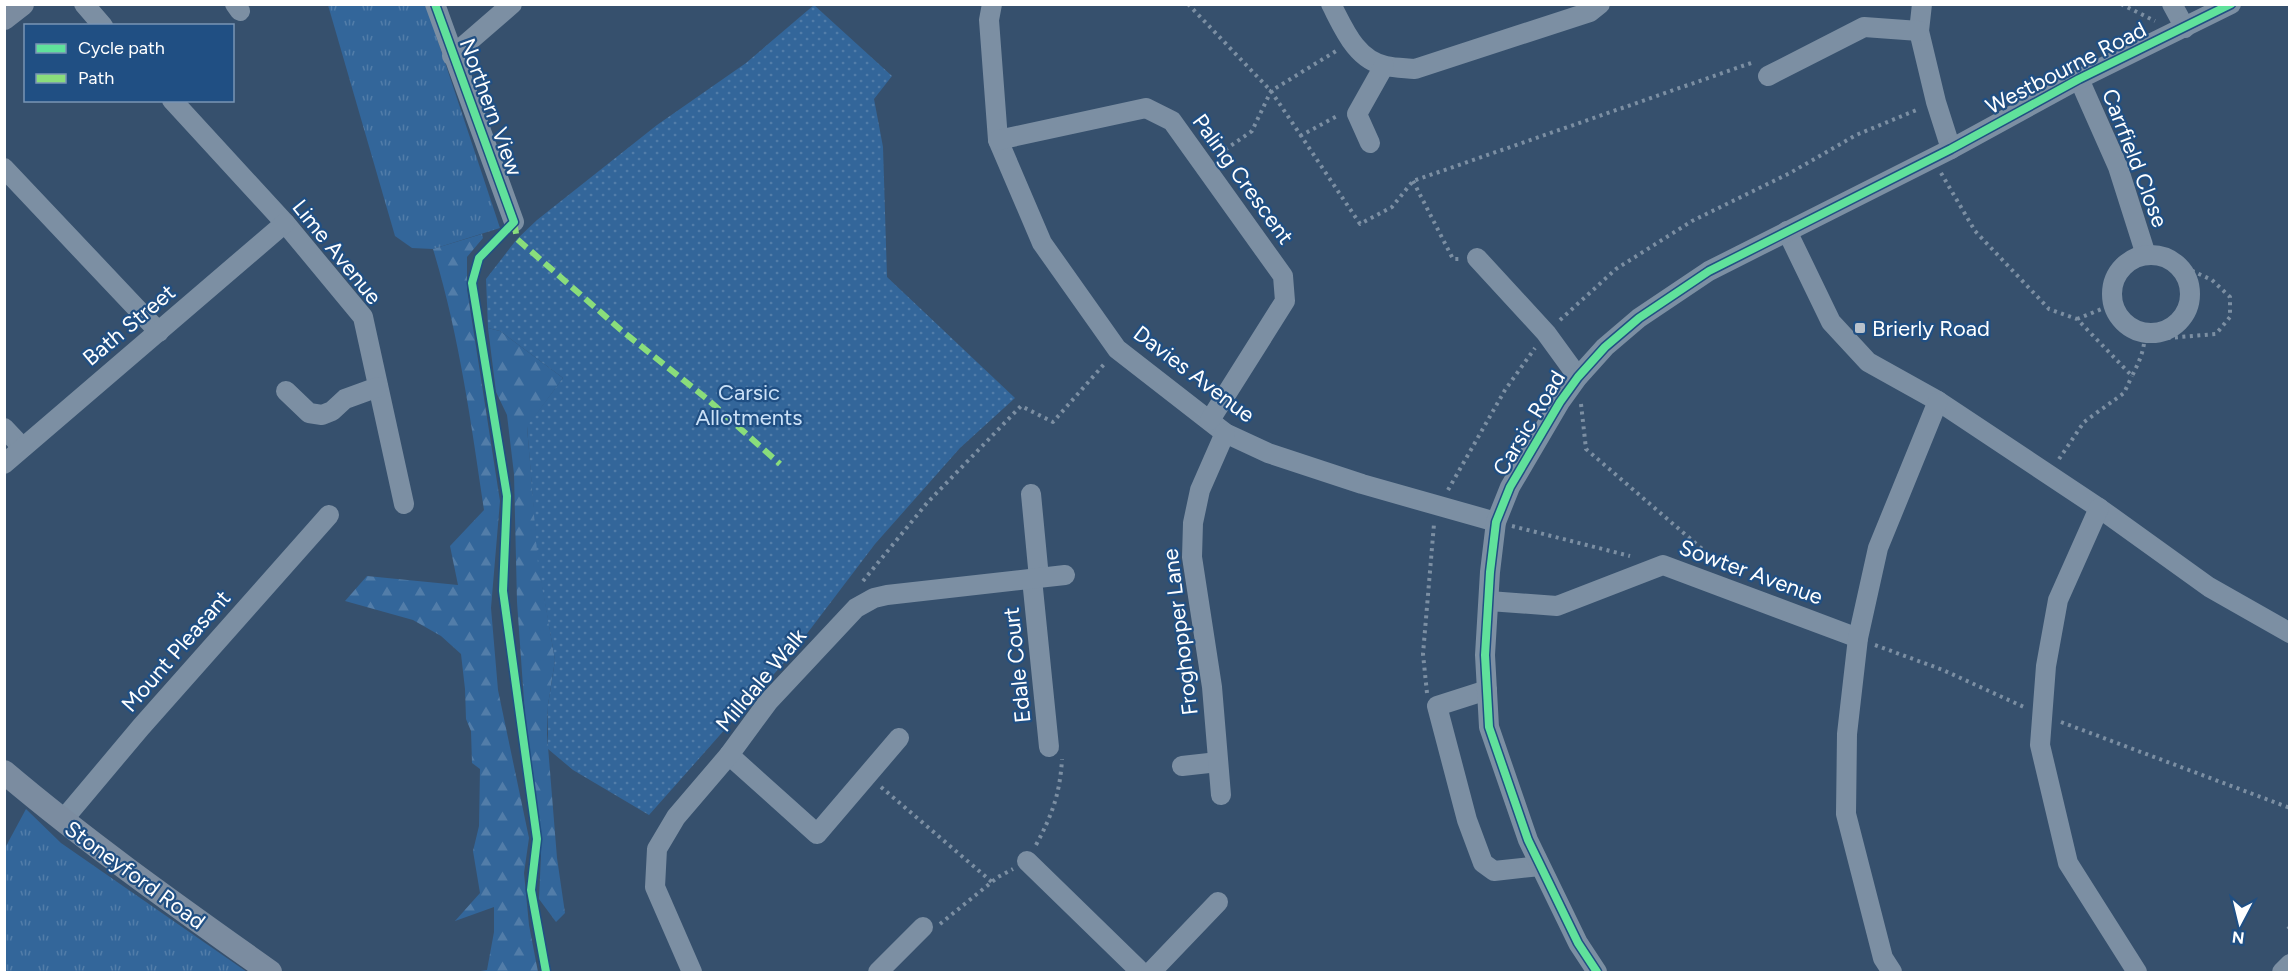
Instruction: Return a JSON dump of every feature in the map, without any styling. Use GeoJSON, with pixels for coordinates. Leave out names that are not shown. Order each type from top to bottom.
{"type":"FeatureCollection","features":[{"type":"Feature","properties":{"kind":"main road"},"geometry":{"type":"LineString","coordinates":[[4,18],[22,4]]}},
{"type":"Feature","properties":{"kind":"main road","name":"Stoneyford Road"},"geometry":{"type":"LineString","coordinates":[[4,772],[62,821],[141,881],[270,972]]}},
{"type":"Feature","properties":{"kind":"street"},"geometry":{"type":"LineString","coordinates":[[84,4],[101,24]]}},
{"type":"Feature","properties":{"kind":"street","name":"Northern View"},"geometry":{"type":"LineString","coordinates":[[435,4],[514,222]]}},
{"type":"Feature","properties":{"kind":"street"},"geometry":{"type":"LineString","coordinates":[[452,56],[512,4]]}},
{"type":"Feature","properties":{"kind":"street","name":"Davies Avenue"},"geometry":{"type":"LineString","coordinates":[[992,4],[989,20],[998,140],[1042,243],[1117,349],[1218,427],[1278,457],[1362,484],[1496,522]]}},
{"type":"Feature","properties":{"kind":"street"},"geometry":{"type":"LineString","coordinates":[[1331,4],[1351,42],[1363,55],[1384,66],[1414,69],[1590,12],[1600,4]]}},
{"type":"Feature","properties":{"kind":"street"},"geometry":{"type":"LineString","coordinates":[[1922,4],[1919,31],[1936,102],[1951,149]]}},
{"type":"Feature","properties":{"kind":"street"},"geometry":{"type":"LineString","coordinates":[[2172,4],[2181,31]]}},
{"type":"Feature","properties":{"kind":"street","name":"Westbourne Road"},"geometry":{"type":"LineString","coordinates":[[1951,149],[2079,79],[2181,31],[2231,4]]}},
{"type":"Feature","properties":{"kind":"street"},"geometry":{"type":"LineString","coordinates":[[1768,76],[1864,27],[1919,31]]}},
{"type":"Feature","properties":{"kind":"street"},"geometry":{"type":"LineString","coordinates":[[1370,143],[1357,114],[1384,66]]}},
{"type":"Feature","properties":{"kind":"street","name":"Carrfield Close"},"geometry":{"type":"LineString","coordinates":[[2079,79],[2118,168],[2146,255]]}},
{"type":"Feature","properties":{"kind":"street","name":"Lime Avenue"},"geometry":{"type":"LineString","coordinates":[[174,102],[285,223],[363,317],[404,504]]}},
{"type":"Feature","properties":{"kind":"street","name":"Paling Crescent"},"geometry":{"type":"LineString","coordinates":[[998,140],[1146,108],[1173,121],[1283,276],[1285,301],[1218,427]]}},
{"type":"Feature","properties":{"kind":"street","name":"Carsic Road"},"geometry":{"type":"LineString","coordinates":[[1598,972],[1578,943],[1528,840],[1508,788],[1489,727],[1485,655],[1490,572],[1496,522],[1510,487],[1560,402],[1578,377],[1605,347],[1639,318],[1708,271],[1951,149]]}},
{"type":"Feature","properties":{"kind":"street"},"geometry":{"type":"LineString","coordinates":[[4,168],[159,332]]}},
{"type":"Feature","properties":{"kind":"street","name":"Bath Street"},"geometry":{"type":"LineString","coordinates":[[4,464],[285,223]]}},
{"type":"Feature","properties":{"kind":"street"},"geometry":{"type":"LineString","coordinates":[[1787,231],[1831,322],[1868,362],[1938,401],[2098,508],[2210,587],[2289,633]]}},
{"type":"Feature","properties":{"kind":"street","name":"Carrfield Close"},"geometry":{"type":"LineString","coordinates":[[2114,304],[2112,291],[2116,278],[2123,267],[2134,259],[2146,255],[2157,255],[2175,263]]}},
{"type":"Feature","properties":{"kind":"street"},"geometry":{"type":"LineString","coordinates":[[1476,258],[1546,333],[1578,377]]}},
{"type":"Feature","properties":{"kind":"street"},"geometry":{"type":"LineString","coordinates":[[2114,304],[2118,314],[2125,322],[2144,336],[2169,329],[2187,311],[2190,299],[2190,286],[2185,274],[2175,263]]}},
{"type":"Feature","properties":{"kind":"street"},"geometry":{"type":"LineString","coordinates":[[286,391],[309,413],[322,415],[332,411],[345,399],[378,387]]}},
{"type":"Feature","properties":{"kind":"street"},"geometry":{"type":"LineString","coordinates":[[1892,972],[1883,958],[1846,814],[1847,734],[1858,638],[1878,548],[1938,401]]}},
{"type":"Feature","properties":{"kind":"street","name":"Froghopper Lane"},"geometry":{"type":"LineString","coordinates":[[1218,427],[1193,523],[1192,557],[1212,687],[1221,795]]}},
{"type":"Feature","properties":{"kind":"street"},"geometry":{"type":"LineString","coordinates":[[4,428],[22,447]]}},
{"type":"Feature","properties":{"kind":"street","name":"Edale Court"},"geometry":{"type":"LineString","coordinates":[[1030,494],[1049,747]]}},
{"type":"Feature","properties":{"kind":"street"},"geometry":{"type":"LineString","coordinates":[[2098,508],[2058,600],[2046,666],[2040,745],[2068,863],[2138,972]]}},
{"type":"Feature","properties":{"kind":"street","name":"Mount Pleasant"},"geometry":{"type":"LineString","coordinates":[[62,821],[141,727],[329,515]]}},
{"type":"Feature","properties":{"kind":"street","name":"Sowter Avenue"},"geometry":{"type":"LineString","coordinates":[[1489,601],[1557,606],[1663,565],[1858,638]]}},
{"type":"Feature","properties":{"kind":"street","name":"Milldale Walk"},"geometry":{"type":"LineString","coordinates":[[692,972],[655,887],[657,849],[676,817],[729,755],[768,702],[861,604],[887,595],[1065,575]]}},
{"type":"Feature","properties":{"kind":"street"},"geometry":{"type":"LineString","coordinates":[[1487,690],[1437,706],[1467,820],[1483,863],[1494,872],[1540,866]]}},
{"type":"Feature","properties":{"kind":"street"},"geometry":{"type":"LineString","coordinates":[[729,755],[817,834],[899,738]]}},
{"type":"Feature","properties":{"kind":"street"},"geometry":{"type":"LineString","coordinates":[[1182,766],[1218,762]]}},
{"type":"Feature","properties":{"kind":"street"},"geometry":{"type":"LineString","coordinates":[[1027,861],[1141,972]]}},
{"type":"Feature","properties":{"kind":"street"},"geometry":{"type":"LineString","coordinates":[[1151,972],[1218,902]]}},
{"type":"Feature","properties":{"kind":"street"},"geometry":{"type":"LineString","coordinates":[[878,972],[922,927]]}},
{"type":"Feature","properties":{"kind":"street"},"geometry":{"type":"LineString","coordinates":[[2282,972],[2289,964]]}},
{"type":"Feature","properties":{"kind":"path"},"geometry":{"type":"LineString","coordinates":[[1188,4],[1270,91],[1360,224],[1392,207],[1413,181],[1759,61],[1768,76]]}},
{"type":"Feature","properties":{"kind":"path"},"geometry":{"type":"LineString","coordinates":[[2121,4],[2181,31]]}},
{"type":"Feature","properties":{"kind":"path"},"geometry":{"type":"LineString","coordinates":[[1203,165],[1252,131],[1270,91],[1351,42]]}},
{"type":"Feature","properties":{"kind":"path"},"geometry":{"type":"LineString","coordinates":[[1300,136],[1364,101]]}},
{"type":"Feature","properties":{"kind":"path"},"geometry":{"type":"LineString","coordinates":[[1933,158],[1975,231],[2049,309],[2077,319],[2132,376]]}},
{"type":"Feature","properties":{"kind":"path"},"geometry":{"type":"LineString","coordinates":[[1413,181],[1453,259],[1476,258]]}},
{"type":"Feature","properties":{"kind":"path"},"geometry":{"type":"LineString","coordinates":[[2048,476],[2084,422],[2124,393],[2140,359],[2144,336],[2216,334],[2230,317],[2230,297],[2212,280],[2175,263]]}},
{"type":"Feature","properties":{"kind":"path"},"geometry":{"type":"LineString","coordinates":[[2077,319],[2114,304]]}},
{"type":"Feature","properties":{"kind":"path"},"geometry":{"type":"LineString","coordinates":[[861,604],[859,586],[927,503],[1022,406],[1053,422],[1117,349]]}},
{"type":"Feature","properties":{"kind":"path"},"geometry":{"type":"LineString","coordinates":[[1578,377],[1586,449],[1715,560],[1722,586]]}},
{"type":"Feature","properties":{"kind":"path"},"geometry":{"type":"LineString","coordinates":[[1496,522],[1663,565]]}},
{"type":"Feature","properties":{"kind":"path"},"geometry":{"type":"LineString","coordinates":[[1858,638],[1943,670],[2041,715],[2289,808]]}},
{"type":"Feature","properties":{"kind":"path"},"geometry":{"type":"LineString","coordinates":[[922,927],[936,928],[992,882],[1027,861],[1052,814],[1060,783],[1062,756],[1049,747]]}},
{"type":"Feature","properties":{"kind":"path"},"geometry":{"type":"LineString","coordinates":[[867,775],[992,882]]}},
{"type":"Feature","properties":{"kind":"path"},"geometry":{"type":"LineString","coordinates":[[2289,927],[2287,930],[2289,932]]}},
{"type":"Feature","properties":{"kind":"green space"},"geometry":{"type":"Polygon","coordinates":[[[328,5],[426,5],[500,228],[433,249],[412,248],[395,236],[328,5]]]}},
{"type":"Feature","properties":{"kind":"green space","name":"Carsic Allotments"},"geometry":{"type":"Polygon","coordinates":[[[814,5],[892,76],[874,99],[883,147],[887,277],[1015,398],[960,448],[875,544],[790,656],[649,815],[573,770],[548,749],[548,705],[555,660],[538,564],[527,426],[563,378],[500,331],[488,328],[486,279],[517,239],[537,220],[657,125],[746,63],[814,5]]]}},
{"type":"Feature","properties":{"kind":"green space"},"geometry":{"type":"Polygon","coordinates":[[[482,234],[483,238],[467,257],[467,289],[500,501],[491,608],[498,690],[529,838],[524,873],[529,925],[538,972],[474,972],[487,970],[494,932],[494,907],[455,921],[480,893],[473,851],[479,826],[480,769],[472,763],[471,731],[466,719],[461,654],[441,636],[413,620],[345,601],[367,576],[458,585],[450,546],[484,510],[457,346],[433,249],[482,234]]]}},
{"type":"Feature","properties":{"kind":"green space"},"geometry":{"type":"Polygon","coordinates":[[[488,328],[500,331],[563,378],[527,427],[539,566],[555,660],[548,705],[547,734],[557,858],[565,913],[556,922],[539,899],[541,855],[526,729],[517,602],[514,474],[507,415],[496,392],[488,328]]]}},
{"type":"Feature","properties":{"kind":"green space"},"geometry":{"type":"Polygon","coordinates":[[[26,809],[61,843],[247,972],[5,972],[5,848],[26,809]]]}},
{"type":"Feature","properties":{"kind":"marked path"},"geometry":{"type":"LineString","coordinates":[[514,222],[517,239],[621,330],[706,398],[780,464]]}},
{"type":"Feature","properties":{"kind":"cycle path"},"geometry":{"type":"LineString","coordinates":[[435,4],[514,222],[479,258],[472,283],[507,496],[503,591],[537,839],[531,890],[546,972]]}},
{"type":"Feature","properties":{"kind":"cycle path"},"geometry":{"type":"LineString","coordinates":[[1597,972],[1578,943],[1528,840],[1489,727],[1485,655],[1490,572],[1496,522],[1510,487],[1560,402],[1578,377],[1605,347],[1639,318],[1709,271],[1951,149],[2079,79],[2231,4]]}},
{"type":"Feature","properties":{"kind":"place","name":"Brierly Road"},"geometry":{"type":"Point","coordinates":[1860,328]}}]}
